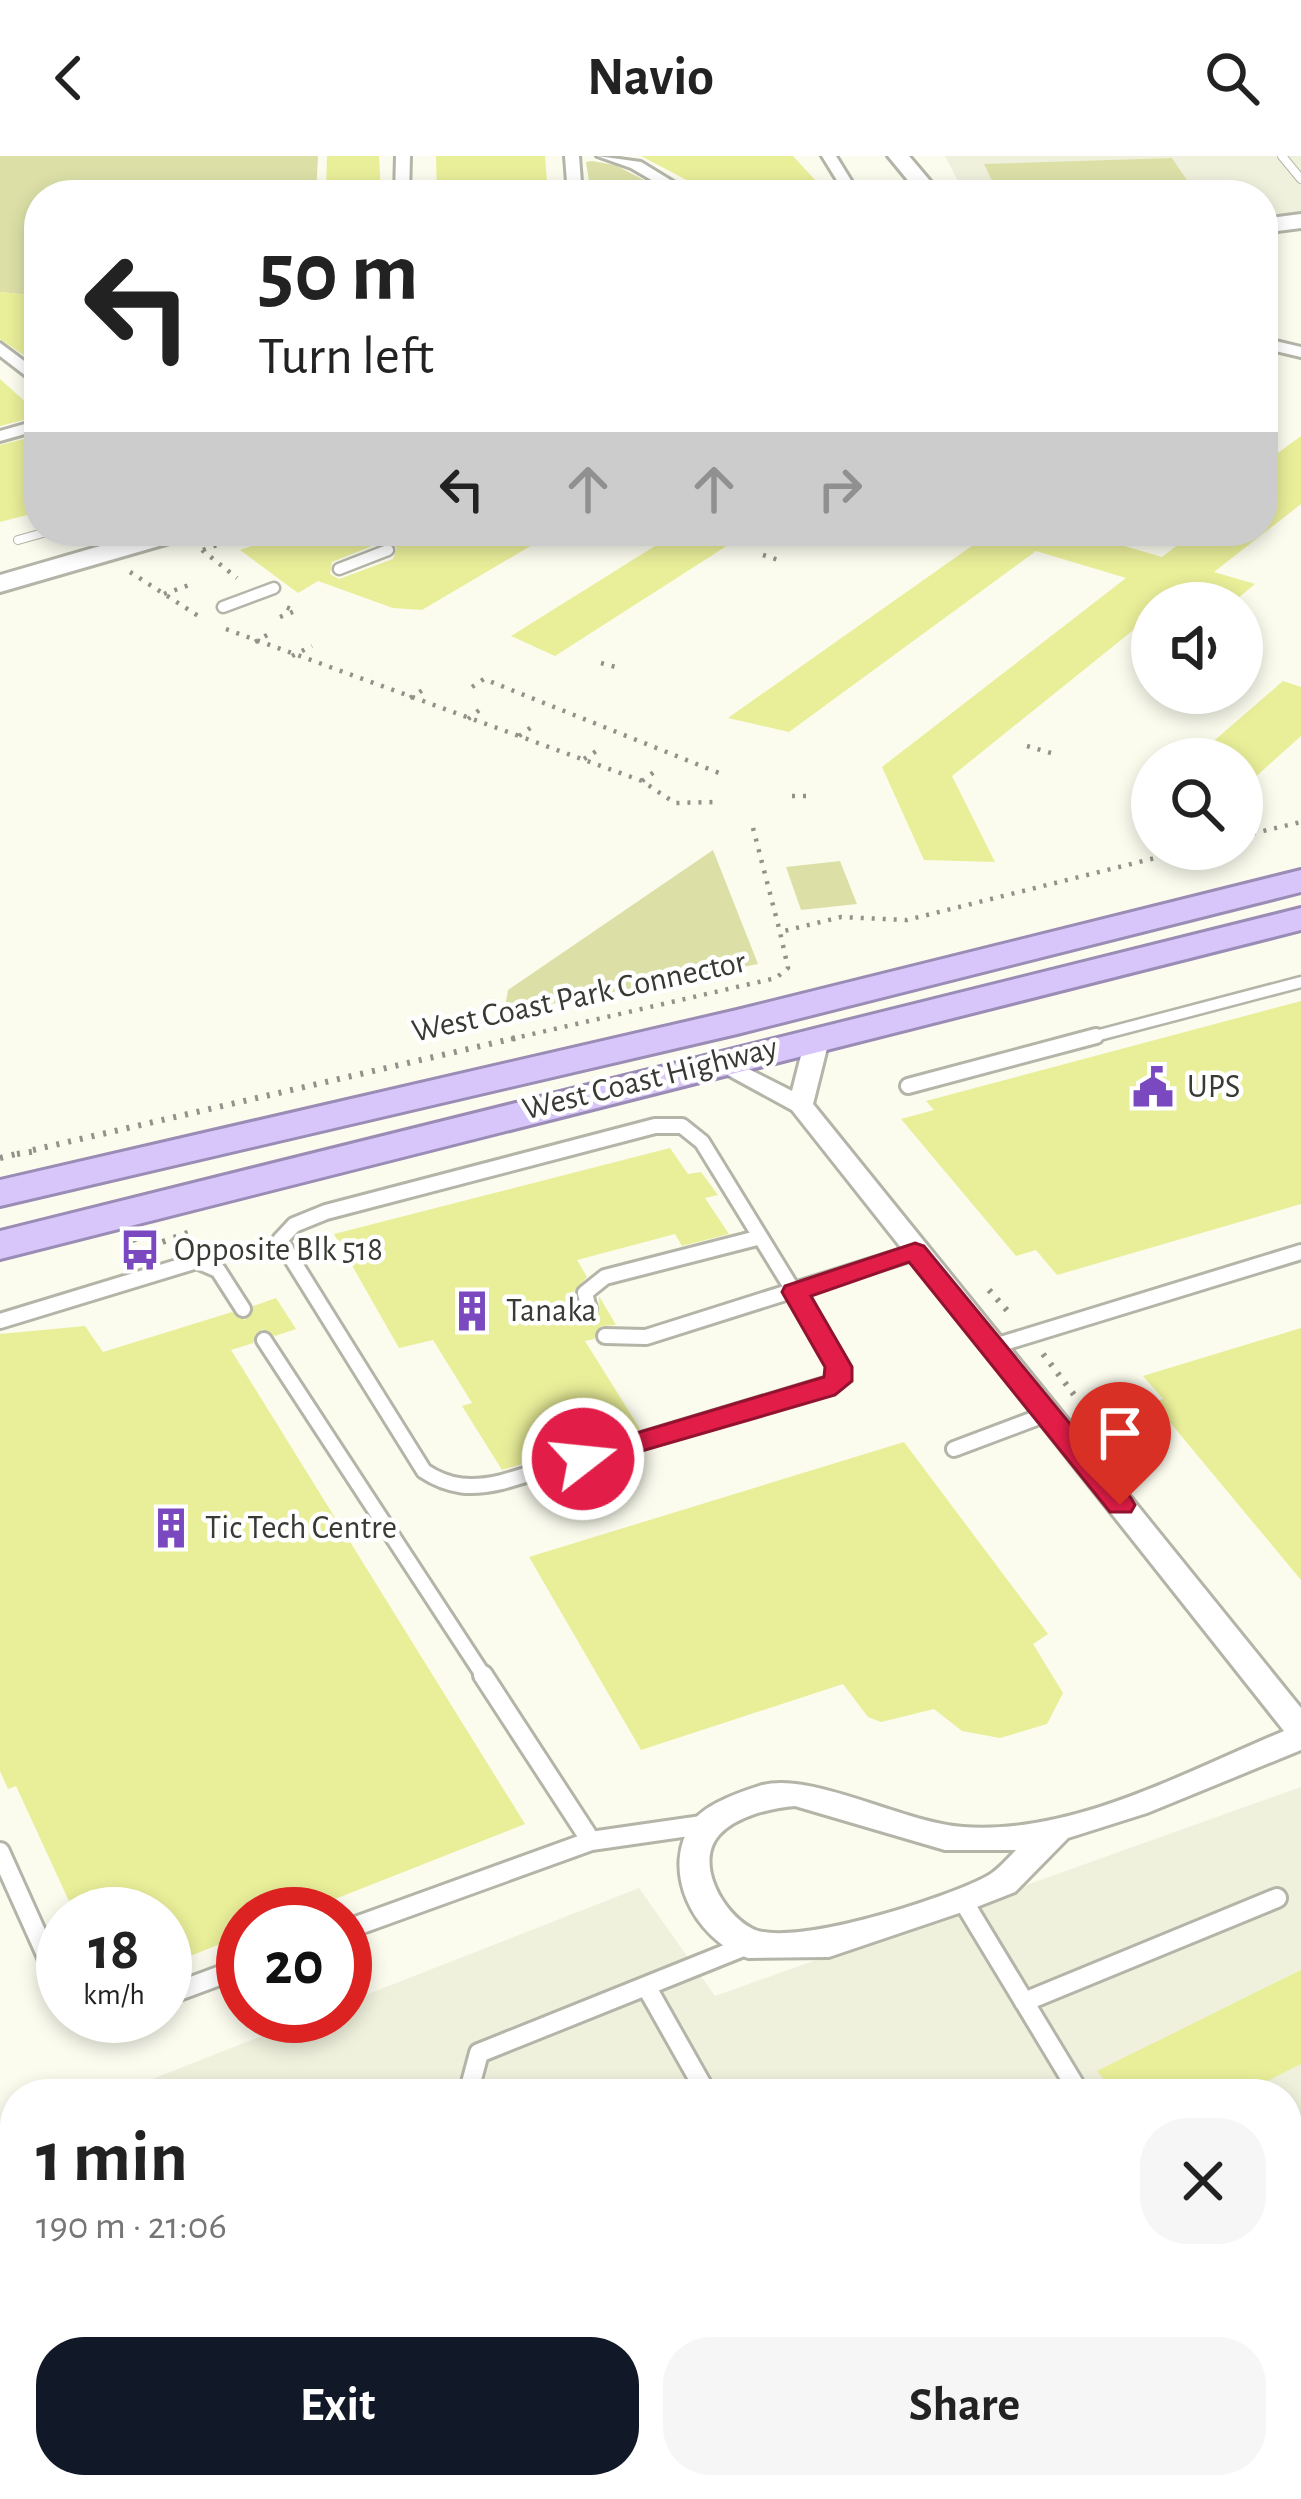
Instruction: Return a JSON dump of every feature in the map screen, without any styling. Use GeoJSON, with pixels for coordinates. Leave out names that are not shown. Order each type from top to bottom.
{"type":"FeatureCollection","features":[{"type":"Feature","properties":{"kind":"highway","name":"West Coast Highway"},"geometry":{"type":"LineString","coordinates":[[0,1193],[737,1022],[1301,881]]}},
{"type":"Feature","properties":{"kind":"highway","name":"West Coast Highway"},"geometry":{"type":"LineString","coordinates":[[0,1245],[818,1036],[1301,919]]}},
{"type":"Feature","properties":{"kind":"main road"},"geometry":{"type":"LineString","coordinates":[[898,156],[918,180]]}},
{"type":"Feature","properties":{"kind":"main road"},"geometry":{"type":"LineString","coordinates":[[5,575],[87,546]]}},
{"type":"Feature","properties":{"kind":"main road"},"geometry":{"type":"LineString","coordinates":[[5,575],[121,546]]}},
{"type":"Feature","properties":{"kind":"street"},"geometry":{"type":"LineString","coordinates":[[604,156],[637,165],[662,180]]}},
{"type":"Feature","properties":{"kind":"street"},"geometry":{"type":"LineString","coordinates":[[801,1106],[818,1036]]}},
{"type":"Feature","properties":{"kind":"street"},"geometry":{"type":"LineString","coordinates":[[716,1062],[801,1106],[1301,1734],[1057,1829],[965,1840],[795,1794],[766,1796],[710,1823],[696,1846],[698,1891],[711,1916],[748,1945],[829,1944],[1003,1883],[1057,1829]]}},
{"type":"Feature","properties":{"kind":"lane"},"geometry":{"type":"LineString","coordinates":[[1282,156],[1301,179]]}},
{"type":"Feature","properties":{"kind":"lane"},"geometry":{"type":"LineString","coordinates":[[18,540],[24,538]]}},
{"type":"Feature","properties":{"kind":"lane"},"geometry":{"type":"LineString","coordinates":[[339,569],[388,550]]}},
{"type":"Feature","properties":{"kind":"lane"},"geometry":{"type":"LineString","coordinates":[[223,607],[274,588]]}},
{"type":"Feature","properties":{"kind":"lane"},"geometry":{"type":"LineString","coordinates":[[908,1086],[1301,982]]}},
{"type":"Feature","properties":{"kind":"lane"},"geometry":{"type":"LineString","coordinates":[[669,1125],[682,1126],[702,1142],[757,1238],[795,1292],[838,1367],[838,1381],[825,1389],[470,1490],[444,1486],[424,1472],[280,1240],[294,1225],[326,1212],[669,1125]]}},
{"type":"Feature","properties":{"kind":"lane"},"geometry":{"type":"LineString","coordinates":[[589,1309],[586,1293],[605,1277],[757,1238]]}},
{"type":"Feature","properties":{"kind":"lane"},"geometry":{"type":"LineString","coordinates":[[605,1336],[646,1337],[915,1252]]}},
{"type":"Feature","properties":{"kind":"lane"},"geometry":{"type":"LineString","coordinates":[[991,1347],[1301,1252]]}},
{"type":"Feature","properties":{"kind":"lane"},"geometry":{"type":"LineString","coordinates":[[0,1321],[196,1261],[218,1270],[243,1309]]}},
{"type":"Feature","properties":{"kind":"lane"},"geometry":{"type":"LineString","coordinates":[[263,1340],[591,1840]]}},
{"type":"Feature","properties":{"kind":"lane"},"geometry":{"type":"LineString","coordinates":[[954,1449],[1047,1414]]}},
{"type":"Feature","properties":{"kind":"lane"},"geometry":{"type":"LineString","coordinates":[[372,1920],[591,1840],[710,1823]]}},
{"type":"Feature","properties":{"kind":"lane"},"geometry":{"type":"LineString","coordinates":[[0,1852],[36,1933]]}},
{"type":"Feature","properties":{"kind":"lane"},"geometry":{"type":"LineString","coordinates":[[1024,2002],[1277,1898]]}},
{"type":"Feature","properties":{"kind":"lane"},"geometry":{"type":"LineString","coordinates":[[962,1899],[1071,2079]]}},
{"type":"Feature","properties":{"kind":"lane"},"geometry":{"type":"LineString","coordinates":[[472,2079],[478,2053],[748,1945]]}},
{"type":"Feature","properties":{"kind":"lane"},"geometry":{"type":"LineString","coordinates":[[646,1986],[699,2079]]}},
{"type":"Feature","properties":{"kind":"path"},"geometry":{"type":"LineString","coordinates":[[764,555],[781,561]]}},
{"type":"Feature","properties":{"kind":"path"},"geometry":{"type":"LineString","coordinates":[[164,594],[189,585]]}},
{"type":"Feature","properties":{"kind":"path"},"geometry":{"type":"LineString","coordinates":[[255,641],[274,631]]}},
{"type":"Feature","properties":{"kind":"path"},"geometry":{"type":"LineString","coordinates":[[292,656],[311,646]]}},
{"type":"Feature","properties":{"kind":"path"},"geometry":{"type":"LineString","coordinates":[[602,663],[619,668]]}},
{"type":"Feature","properties":{"kind":"path"},"geometry":{"type":"LineString","coordinates":[[336,673],[642,781],[675,803],[715,802]]}},
{"type":"Feature","properties":{"kind":"path"},"geometry":{"type":"LineString","coordinates":[[472,687],[484,679],[724,775]]}},
{"type":"Feature","properties":{"kind":"path"},"geometry":{"type":"LineString","coordinates":[[410,698],[426,688]]}},
{"type":"Feature","properties":{"kind":"path"},"geometry":{"type":"LineString","coordinates":[[468,718],[482,708]]}},
{"type":"Feature","properties":{"kind":"path"},"geometry":{"type":"LineString","coordinates":[[518,736],[533,726]]}},
{"type":"Feature","properties":{"kind":"path"},"geometry":{"type":"LineString","coordinates":[[1027,746],[1052,753]]}},
{"type":"Feature","properties":{"kind":"path"},"geometry":{"type":"LineString","coordinates":[[584,759],[598,750]]}},
{"type":"Feature","properties":{"kind":"path"},"geometry":{"type":"LineString","coordinates":[[669,764],[679,757]]}},
{"type":"Feature","properties":{"kind":"path"},"geometry":{"type":"LineString","coordinates":[[642,781],[654,772]]}},
{"type":"Feature","properties":{"kind":"path"},"geometry":{"type":"LineString","coordinates":[[792,796],[810,796]]}},
{"type":"Feature","properties":{"kind":"path"},"geometry":{"type":"LineString","coordinates":[[1263,831],[1301,822]]}},
{"type":"Feature","properties":{"kind":"path"},"geometry":{"type":"LineString","coordinates":[[753,828],[780,932]]}},
{"type":"Feature","properties":{"kind":"path","name":"West Coast Park Connector"},"geometry":{"type":"LineString","coordinates":[[0,1158],[250,1096],[776,978],[788,968],[780,932],[841,917],[907,920],[1131,864]]}},
{"type":"Feature","properties":{"kind":"path"},"geometry":{"type":"LineString","coordinates":[[982,1281],[1028,1336]]}},
{"type":"Feature","properties":{"kind":"shaded area"},"geometry":{"type":"Polygon","coordinates":[[[945,156],[1301,156],[1301,215],[1278,216],[1278,180],[957,180],[945,156]]]}},
{"type":"Feature","properties":{"kind":"shaded area"},"geometry":{"type":"Polygon","coordinates":[[[1301,1787],[1301,2079],[152,2079],[244,2043],[372,2043],[372,1992],[639,1888],[715,1996],[1301,1787]]]}},
{"type":"Feature","properties":{"kind":"green space"},"geometry":{"type":"Polygon","coordinates":[[[0,156],[318,156],[317,180],[24,180],[24,294],[0,292],[0,156]]]}},
{"type":"Feature","properties":{"kind":"green space"},"geometry":{"type":"Polygon","coordinates":[[[1172,158],[1187,180],[992,180],[984,164],[1172,158]]]}},
{"type":"Feature","properties":{"kind":"green space"},"geometry":{"type":"Polygon","coordinates":[[[586,162],[615,165],[644,180],[589,180],[586,162]]]}},
{"type":"Feature","properties":{"kind":"green space"},"geometry":{"type":"Polygon","coordinates":[[[713,850],[758,964],[504,1013],[508,990],[713,850]]]}},
{"type":"Feature","properties":{"kind":"green space"},"geometry":{"type":"Polygon","coordinates":[[[840,861],[857,904],[801,910],[786,867],[840,861]]]}},
{"type":"Feature","properties":{"kind":"building"},"geometry":{"type":"Polygon","coordinates":[[[327,156],[379,156],[380,180],[326,180],[327,156]]]}},
{"type":"Feature","properties":{"kind":"building"},"geometry":{"type":"Polygon","coordinates":[[[436,156],[545,156],[547,180],[437,180],[436,156]]]}},
{"type":"Feature","properties":{"kind":"building"},"geometry":{"type":"Polygon","coordinates":[[[641,156],[793,156],[815,180],[687,180],[641,156]]]}},
{"type":"Feature","properties":{"kind":"building"},"geometry":{"type":"Polygon","coordinates":[[[0,292],[24,294],[24,355],[0,339],[0,292]]]}},
{"type":"Feature","properties":{"kind":"building"},"geometry":{"type":"Polygon","coordinates":[[[0,379],[24,401],[24,420],[0,426],[0,379]]]}},
{"type":"Feature","properties":{"kind":"building"},"geometry":{"type":"Polygon","coordinates":[[[1301,436],[1301,504],[1278,522],[1278,453],[1301,436]]]}},
{"type":"Feature","properties":{"kind":"building"},"geometry":{"type":"Polygon","coordinates":[[[24,439],[24,516],[0,522],[0,445],[24,439]]]}},
{"type":"Feature","properties":{"kind":"building"},"geometry":{"type":"Polygon","coordinates":[[[252,546],[372,546],[332,562],[330,574],[339,579],[393,559],[394,546],[531,546],[422,610],[393,608],[318,581],[298,593],[240,550],[252,546]]]}},
{"type":"Feature","properties":{"kind":"building"},"geometry":{"type":"Polygon","coordinates":[[[655,546],[727,546],[555,656],[511,636],[655,546]]]}},
{"type":"Feature","properties":{"kind":"building"},"geometry":{"type":"Polygon","coordinates":[[[972,546],[1124,546],[1162,557],[1176,546],[1247,546],[1214,572],[1248,582],[1131,582],[1131,632],[952,776],[995,862],[924,860],[882,767],[1126,578],[1036,551],[789,732],[728,718],[972,546]]]}},
{"type":"Feature","properties":{"kind":"building"},"geometry":{"type":"Polygon","coordinates":[[[1283,681],[1301,687],[1301,736],[1263,770],[1263,738],[1217,738],[1245,714],[1263,714],[1263,698],[1283,681]]]}},
{"type":"Feature","properties":{"kind":"building"},"geometry":{"type":"Polygon","coordinates":[[[1301,1001],[1301,1204],[1057,1275],[1036,1250],[1016,1256],[901,1119],[934,1110],[926,1101],[1301,1001]]]}},
{"type":"Feature","properties":{"kind":"building","name":"Tanaka"},"geometry":{"type":"Polygon","coordinates":[[[670,1148],[688,1174],[701,1172],[718,1195],[705,1198],[729,1234],[682,1246],[675,1234],[577,1260],[587,1277],[574,1291],[580,1316],[598,1316],[599,1296],[616,1325],[601,1326],[594,1339],[585,1341],[640,1429],[502,1470],[462,1406],[472,1403],[433,1340],[399,1348],[334,1234],[670,1148]]]}},
{"type":"Feature","properties":{"kind":"building","name":"Tic Tech Centre"},"geometry":{"type":"Polygon","coordinates":[[[276,1298],[296,1329],[275,1336],[262,1329],[253,1343],[231,1350],[525,1824],[365,1887],[216,1887],[216,1946],[192,1955],[192,1887],[63,1887],[16,1786],[8,1789],[0,1771],[0,1334],[85,1326],[103,1352],[232,1312],[245,1320],[253,1306],[276,1298]]]}},
{"type":"Feature","properties":{"kind":"building"},"geometry":{"type":"Polygon","coordinates":[[[1301,1328],[1301,1580],[1153,1402],[1163,1399],[1143,1376],[1301,1328]]]}},
{"type":"Feature","properties":{"kind":"building"},"geometry":{"type":"Polygon","coordinates":[[[904,1442],[1048,1634],[1033,1644],[1063,1693],[1047,1724],[1000,1738],[962,1731],[934,1709],[881,1722],[868,1717],[843,1684],[641,1750],[529,1557],[904,1442]]]}},
{"type":"Feature","properties":{"kind":"building"},"geometry":{"type":"Polygon","coordinates":[[[1301,1970],[1301,2064],[1272,2079],[1103,2079],[1097,2071],[1301,1970]]]}},
{"type":"Feature","properties":{"kind":"place","name":"UPS"},"geometry":{"type":"Point","coordinates":[1153,1087]}},
{"type":"Feature","properties":{"kind":"place","name":"Opposite Blk 518"},"geometry":{"type":"Point","coordinates":[140,1250]}},
{"type":"Feature","properties":{"kind":"place","name":"Tanaka"},"geometry":{"type":"Point","coordinates":[472,1311]}},
{"type":"Feature","properties":{"kind":"place","name":"Tic Tech Centre"},"geometry":{"type":"Point","coordinates":[171,1528]}},
{"type":"Feature","properties":{"kind":"route"},"geometry":{"type":"LineString","coordinates":[[583,1459],[825,1389],[838,1381],[832,1352],[795,1292],[915,1252],[1120,1505]]}}]}
